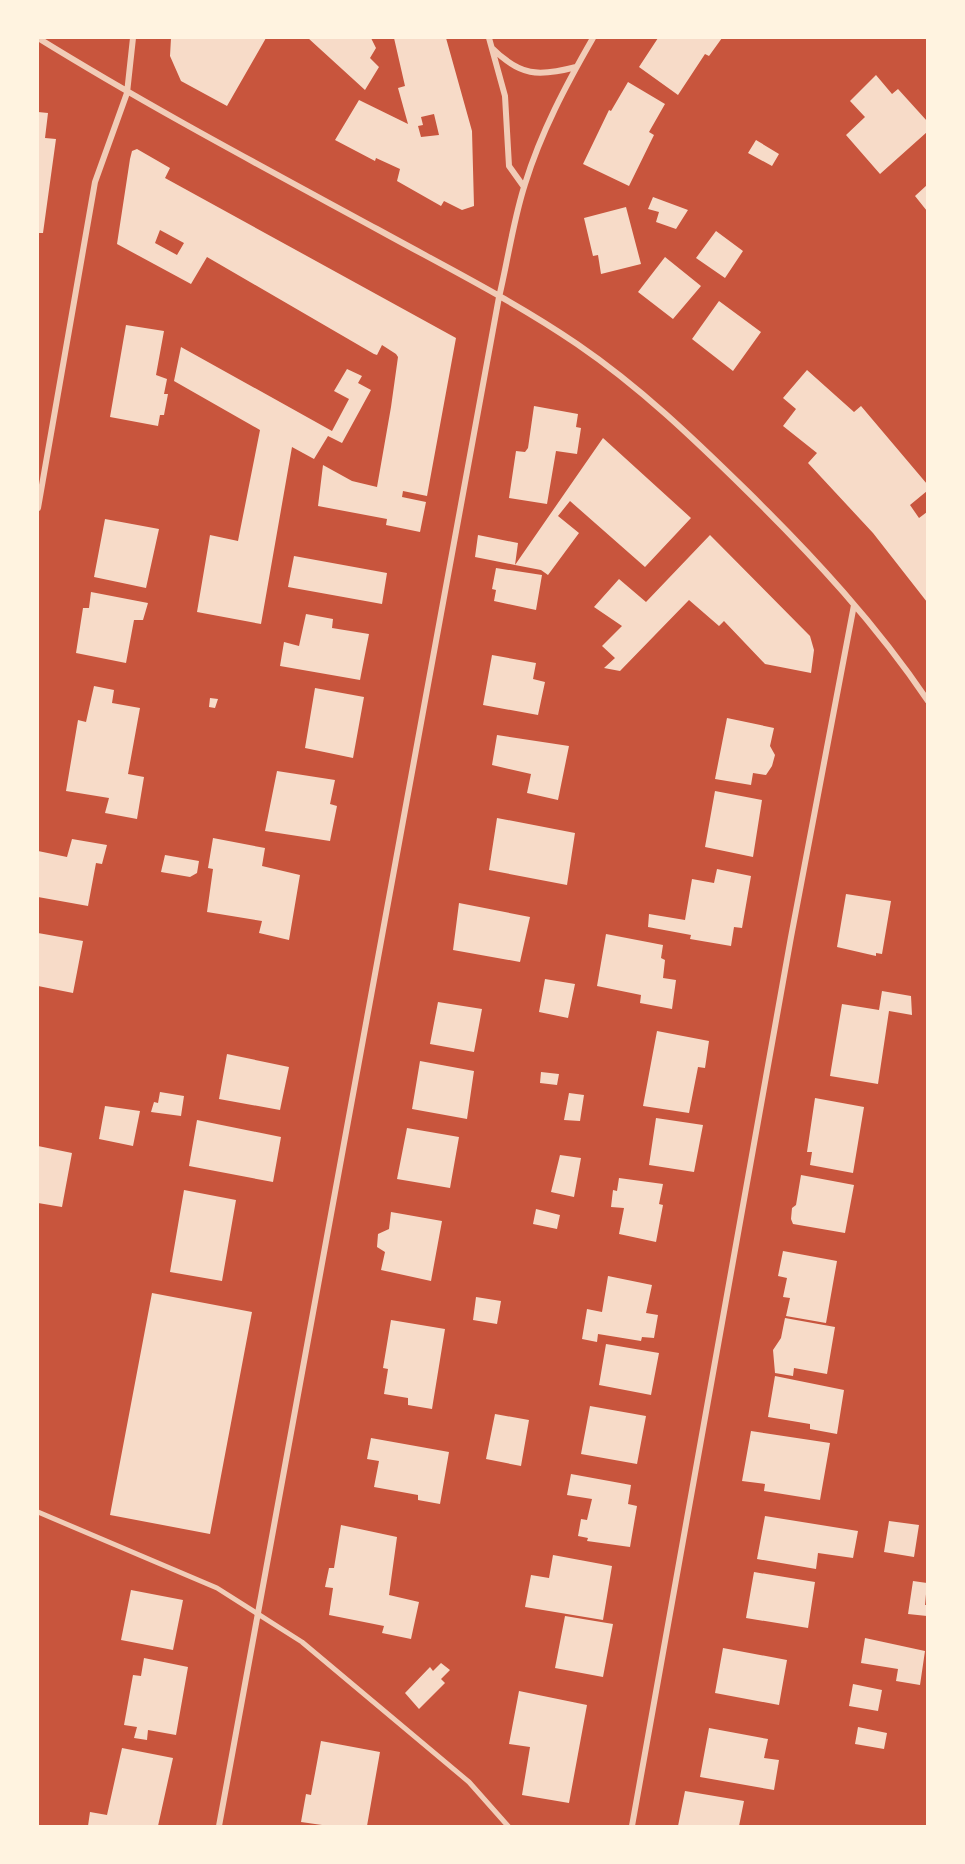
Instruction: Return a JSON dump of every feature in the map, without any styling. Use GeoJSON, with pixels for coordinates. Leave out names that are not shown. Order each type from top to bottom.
{"type":"FeatureCollection","features":[{"type":"Feature","properties":{"kind":"street"},"geometry":{"type":"LineString","coordinates":[[38,38],[127,93],[499,297],[576,343],[634,386],[822,566],[927,702]]}},
{"type":"Feature","properties":{"kind":"street"},"geometry":{"type":"LineString","coordinates":[[38,508],[95,182],[127,93],[133,38]]}},
{"type":"Feature","properties":{"kind":"street"},"geometry":{"type":"LineString","coordinates":[[489,38],[505,96],[509,166],[524,187]]}},
{"type":"Feature","properties":{"kind":"street"},"geometry":{"type":"LineString","coordinates":[[219,1827],[499,297],[524,187],[555,108],[593,38]]}},
{"type":"Feature","properties":{"kind":"street"},"geometry":{"type":"LineString","coordinates":[[492,48],[509,65],[532,72],[552,73],[576,67]]}},
{"type":"Feature","properties":{"kind":"street"},"geometry":{"type":"LineString","coordinates":[[632,1827],[794,925],[854,605]]}},
{"type":"Feature","properties":{"kind":"street"},"geometry":{"type":"LineString","coordinates":[[38,1512],[217,1588],[302,1642],[469,1782],[508,1827]]}},
{"type":"Feature","properties":{"kind":"building"},"geometry":{"type":"Polygon","coordinates":[[[171,38],[266,38],[227,106],[181,81],[170,56],[171,38]]]}},
{"type":"Feature","properties":{"kind":"building"},"geometry":{"type":"Polygon","coordinates":[[[308,38],[371,38],[376,48],[370,58],[379,67],[365,90],[308,38]]]}},
{"type":"Feature","properties":{"kind":"building"},"geometry":{"type":"Polygon","coordinates":[[[394,38],[446,38],[472,131],[474,206],[462,210],[444,201],[441,206],[397,181],[400,169],[376,158],[375,161],[335,140],[359,100],[408,124],[398,88],[405,86],[394,38]],[[434,114],[421,117],[423,125],[418,126],[421,137],[439,135],[434,114]]]}},
{"type":"Feature","properties":{"kind":"building"},"geometry":{"type":"Polygon","coordinates":[[[658,38],[722,38],[709,56],[705,54],[678,95],[639,67],[658,38]]]}},
{"type":"Feature","properties":{"kind":"building"},"geometry":{"type":"Polygon","coordinates":[[[876,75],[892,94],[898,89],[927,121],[927,132],[880,174],[846,135],[865,117],[850,101],[876,75]]]}},
{"type":"Feature","properties":{"kind":"building"},"geometry":{"type":"Polygon","coordinates":[[[628,82],[665,104],[649,132],[654,135],[629,186],[583,164],[609,110],[611,111],[628,82]]]}},
{"type":"Feature","properties":{"kind":"building"},"geometry":{"type":"Polygon","coordinates":[[[38,112],[48,113],[45,138],[56,139],[43,233],[38,233],[38,112]]]}},
{"type":"Feature","properties":{"kind":"building"},"geometry":{"type":"Polygon","coordinates":[[[756,140],[779,154],[772,166],[748,153],[756,140]]]}},
{"type":"Feature","properties":{"kind":"building"},"geometry":{"type":"Polygon","coordinates":[[[137,149],[170,168],[165,178],[456,338],[427,496],[403,491],[402,497],[426,502],[420,532],[386,525],[387,519],[318,506],[323,465],[352,481],[377,487],[391,407],[398,357],[396,354],[382,345],[377,355],[374,354],[207,257],[191,284],[117,244],[132,151],[137,149]],[[160,230],[155,243],[177,255],[184,243],[160,230]]]}},
{"type":"Feature","properties":{"kind":"building"},"geometry":{"type":"Polygon","coordinates":[[[927,185],[927,211],[915,196],[927,185]]]}},
{"type":"Feature","properties":{"kind":"building"},"geometry":{"type":"Polygon","coordinates":[[[653,197],[688,210],[676,229],[656,222],[659,212],[648,209],[653,197]]]}},
{"type":"Feature","properties":{"kind":"building"},"geometry":{"type":"Polygon","coordinates":[[[626,207],[641,264],[601,274],[598,255],[593,256],[584,218],[626,207]]]}},
{"type":"Feature","properties":{"kind":"building"},"geometry":{"type":"Polygon","coordinates":[[[716,231],[743,251],[725,278],[696,258],[716,231]]]}},
{"type":"Feature","properties":{"kind":"building"},"geometry":{"type":"Polygon","coordinates":[[[665,257],[701,286],[673,319],[638,292],[665,257]]]}},
{"type":"Feature","properties":{"kind":"building"},"geometry":{"type":"Polygon","coordinates":[[[719,301],[761,332],[733,371],[692,339],[719,301]]]}},
{"type":"Feature","properties":{"kind":"building"},"geometry":{"type":"Polygon","coordinates":[[[126,325],[164,331],[156,375],[167,379],[164,394],[168,394],[164,415],[160,415],[158,426],[110,417],[126,325]]]}},
{"type":"Feature","properties":{"kind":"building"},"geometry":{"type":"Polygon","coordinates":[[[181,347],[332,431],[349,399],[334,391],[347,369],[362,376],[358,383],[371,390],[342,443],[328,436],[314,459],[292,447],[261,624],[197,612],[210,535],[238,541],[260,430],[174,381],[181,347]]]}},
{"type":"Feature","properties":{"kind":"building"},"geometry":{"type":"Polygon","coordinates":[[[807,370],[854,412],[861,406],[927,484],[927,491],[910,505],[919,518],[927,512],[927,602],[873,533],[808,463],[817,453],[783,426],[796,409],[783,398],[807,370]]]}},
{"type":"Feature","properties":{"kind":"building"},"geometry":{"type":"Polygon","coordinates":[[[534,406],[578,414],[576,427],[581,428],[577,454],[556,451],[547,504],[509,498],[516,451],[525,452],[528,448],[534,406]]]}},
{"type":"Feature","properties":{"kind":"building"},"geometry":{"type":"Polygon","coordinates":[[[603,438],[691,518],[645,567],[570,501],[558,516],[579,533],[548,575],[541,570],[515,565],[603,438]]]}},
{"type":"Feature","properties":{"kind":"building"},"geometry":{"type":"Polygon","coordinates":[[[105,519],[159,529],[146,588],[94,577],[105,519]]]}},
{"type":"Feature","properties":{"kind":"building"},"geometry":{"type":"Polygon","coordinates":[[[478,535],[518,543],[515,565],[475,557],[478,535]]]}},
{"type":"Feature","properties":{"kind":"building"},"geometry":{"type":"Polygon","coordinates":[[[710,535],[810,636],[814,650],[811,673],[765,664],[724,621],[719,626],[689,600],[620,671],[604,668],[615,658],[602,646],[622,626],[594,607],[619,579],[646,602],[710,535]]]}},
{"type":"Feature","properties":{"kind":"building"},"geometry":{"type":"Polygon","coordinates":[[[294,556],[387,573],[382,604],[288,587],[294,556]]]}},
{"type":"Feature","properties":{"kind":"building"},"geometry":{"type":"Polygon","coordinates":[[[496,568],[542,575],[536,610],[494,601],[496,590],[492,589],[496,568]]]}},
{"type":"Feature","properties":{"kind":"building"},"geometry":{"type":"Polygon","coordinates":[[[91,592],[148,603],[143,620],[134,620],[126,663],[76,653],[83,608],[89,608],[91,592]]]}},
{"type":"Feature","properties":{"kind":"building"},"geometry":{"type":"Polygon","coordinates":[[[306,614],[333,619],[332,628],[369,634],[360,680],[280,666],[284,642],[299,646],[306,614]]]}},
{"type":"Feature","properties":{"kind":"building"},"geometry":{"type":"Polygon","coordinates":[[[492,655],[536,663],[533,679],[545,682],[538,715],[483,705],[492,655]]]}},
{"type":"Feature","properties":{"kind":"building"},"geometry":{"type":"Polygon","coordinates":[[[94,686],[114,690],[112,703],[140,708],[128,774],[144,777],[137,819],[105,813],[109,798],[66,791],[78,720],[86,722],[94,686]]]}},
{"type":"Feature","properties":{"kind":"building"},"geometry":{"type":"Polygon","coordinates":[[[315,688],[364,697],[353,758],[305,748],[315,688]]]}},
{"type":"Feature","properties":{"kind":"building"},"geometry":{"type":"Polygon","coordinates":[[[210,698],[218,699],[215,708],[209,707],[210,698]]]}},
{"type":"Feature","properties":{"kind":"building"},"geometry":{"type":"Polygon","coordinates":[[[727,718],[774,728],[770,746],[775,755],[772,766],[766,775],[753,773],[751,785],[715,779],[727,718]]]}},
{"type":"Feature","properties":{"kind":"building"},"geometry":{"type":"Polygon","coordinates":[[[497,735],[569,746],[558,800],[527,793],[531,774],[492,765],[497,735]]]}},
{"type":"Feature","properties":{"kind":"building"},"geometry":{"type":"Polygon","coordinates":[[[277,771],[335,780],[330,804],[337,806],[330,841],[265,831],[277,771]]]}},
{"type":"Feature","properties":{"kind":"building"},"geometry":{"type":"Polygon","coordinates":[[[715,791],[762,800],[753,857],[705,847],[715,791]]]}},
{"type":"Feature","properties":{"kind":"building"},"geometry":{"type":"Polygon","coordinates":[[[497,818],[575,833],[567,885],[489,870],[497,818]]]}},
{"type":"Feature","properties":{"kind":"building"},"geometry":{"type":"Polygon","coordinates":[[[213,838],[265,848],[262,866],[300,875],[289,940],[259,933],[262,921],[207,912],[213,869],[208,868],[213,838]]]}},
{"type":"Feature","properties":{"kind":"building"},"geometry":{"type":"Polygon","coordinates":[[[72,839],[107,845],[102,864],[96,863],[88,906],[38,897],[38,851],[67,857],[72,839]]]}},
{"type":"Feature","properties":{"kind":"building"},"geometry":{"type":"Polygon","coordinates":[[[165,855],[199,861],[197,873],[190,877],[161,872],[165,855]]]}},
{"type":"Feature","properties":{"kind":"building"},"geometry":{"type":"Polygon","coordinates":[[[717,869],[751,876],[742,928],[734,927],[731,946],[690,939],[691,935],[648,927],[649,914],[685,920],[692,879],[714,883],[717,869]]]}},
{"type":"Feature","properties":{"kind":"building"},"geometry":{"type":"Polygon","coordinates":[[[846,894],[891,901],[882,954],[876,953],[876,956],[837,947],[846,894]]]}},
{"type":"Feature","properties":{"kind":"building"},"geometry":{"type":"Polygon","coordinates":[[[459,903],[530,917],[520,962],[453,950],[459,903]]]}},
{"type":"Feature","properties":{"kind":"building"},"geometry":{"type":"Polygon","coordinates":[[[38,933],[83,941],[73,993],[38,986],[38,933]]]}},
{"type":"Feature","properties":{"kind":"building"},"geometry":{"type":"Polygon","coordinates":[[[606,934],[663,945],[661,958],[665,960],[663,978],[676,980],[672,1009],[640,1003],[641,995],[597,986],[606,934]]]}},
{"type":"Feature","properties":{"kind":"building"},"geometry":{"type":"Polygon","coordinates":[[[545,979],[575,984],[568,1018],[539,1012],[545,979]]]}},
{"type":"Feature","properties":{"kind":"building"},"geometry":{"type":"Polygon","coordinates":[[[882,991],[911,996],[912,1015],[889,1011],[878,1084],[830,1076],[842,1004],[879,1010],[882,991]]]}},
{"type":"Feature","properties":{"kind":"building"},"geometry":{"type":"Polygon","coordinates":[[[438,1002],[482,1009],[474,1052],[430,1044],[438,1002]]]}},
{"type":"Feature","properties":{"kind":"building"},"geometry":{"type":"Polygon","coordinates":[[[657,1031],[709,1041],[705,1068],[698,1067],[689,1113],[643,1106],[657,1031]]]}},
{"type":"Feature","properties":{"kind":"building"},"geometry":{"type":"Polygon","coordinates":[[[227,1054],[289,1067],[280,1110],[219,1099],[227,1054]]]}},
{"type":"Feature","properties":{"kind":"building"},"geometry":{"type":"Polygon","coordinates":[[[420,1061],[474,1071],[467,1119],[412,1109],[420,1061]]]}},
{"type":"Feature","properties":{"kind":"building"},"geometry":{"type":"Polygon","coordinates":[[[541,1072],[559,1074],[557,1085],[540,1083],[541,1072]]]}},
{"type":"Feature","properties":{"kind":"building"},"geometry":{"type":"Polygon","coordinates":[[[160,1092],[184,1096],[181,1116],[151,1112],[154,1102],[158,1103],[160,1092]]]}},
{"type":"Feature","properties":{"kind":"building"},"geometry":{"type":"Polygon","coordinates":[[[569,1093],[584,1095],[580,1121],[564,1120],[569,1093]]]}},
{"type":"Feature","properties":{"kind":"building"},"geometry":{"type":"Polygon","coordinates":[[[815,1098],[864,1107],[853,1173],[810,1165],[812,1152],[807,1152],[815,1098]]]}},
{"type":"Feature","properties":{"kind":"building"},"geometry":{"type":"Polygon","coordinates":[[[105,1106],[140,1111],[133,1146],[99,1139],[105,1106]]]}},
{"type":"Feature","properties":{"kind":"building"},"geometry":{"type":"Polygon","coordinates":[[[656,1118],[703,1125],[694,1172],[649,1165],[656,1118]]]}},
{"type":"Feature","properties":{"kind":"building"},"geometry":{"type":"Polygon","coordinates":[[[197,1120],[281,1137],[273,1182],[189,1166],[197,1120]]]}},
{"type":"Feature","properties":{"kind":"building"},"geometry":{"type":"Polygon","coordinates":[[[407,1128],[459,1137],[450,1188],[397,1179],[407,1128]]]}},
{"type":"Feature","properties":{"kind":"building"},"geometry":{"type":"Polygon","coordinates":[[[38,1146],[72,1153],[62,1207],[38,1203],[38,1146]]]}},
{"type":"Feature","properties":{"kind":"building"},"geometry":{"type":"Polygon","coordinates":[[[560,1155],[581,1158],[574,1197],[551,1192],[560,1155]]]}},
{"type":"Feature","properties":{"kind":"building"},"geometry":{"type":"Polygon","coordinates":[[[801,1175],[854,1185],[845,1233],[793,1224],[792,1208],[796,1205],[801,1175]]]}},
{"type":"Feature","properties":{"kind":"building"},"geometry":{"type":"Polygon","coordinates":[[[619,1178],[663,1184],[659,1204],[663,1205],[656,1242],[619,1234],[624,1208],[611,1207],[613,1190],[617,1191],[619,1178]]]}},
{"type":"Feature","properties":{"kind":"building"},"geometry":{"type":"Polygon","coordinates":[[[184,1190],[236,1200],[222,1281],[170,1272],[184,1190]]]}},
{"type":"Feature","properties":{"kind":"building"},"geometry":{"type":"Polygon","coordinates":[[[536,1209],[560,1215],[557,1229],[533,1224],[536,1209]]]}},
{"type":"Feature","properties":{"kind":"building"},"geometry":{"type":"Polygon","coordinates":[[[391,1212],[442,1221],[431,1281],[381,1270],[385,1252],[377,1247],[378,1234],[389,1229],[391,1212]]]}},
{"type":"Feature","properties":{"kind":"building"},"geometry":{"type":"Polygon","coordinates":[[[783,1251],[837,1261],[826,1323],[786,1316],[790,1298],[783,1297],[787,1278],[778,1276],[783,1251]]]}},
{"type":"Feature","properties":{"kind":"building"},"geometry":{"type":"Polygon","coordinates":[[[608,1276],[652,1285],[646,1313],[658,1315],[654,1338],[642,1337],[641,1341],[598,1334],[597,1342],[582,1339],[587,1309],[602,1312],[608,1276]]]}},
{"type":"Feature","properties":{"kind":"building"},"geometry":{"type":"Polygon","coordinates":[[[152,1293],[252,1312],[210,1534],[110,1515],[152,1293]]]}},
{"type":"Feature","properties":{"kind":"building"},"geometry":{"type":"Polygon","coordinates":[[[476,1297],[501,1301],[497,1324],[473,1320],[476,1297]]]}},
{"type":"Feature","properties":{"kind":"building"},"geometry":{"type":"Polygon","coordinates":[[[785,1318],[835,1327],[827,1374],[794,1368],[793,1376],[775,1373],[773,1350],[781,1338],[785,1318]]]}},
{"type":"Feature","properties":{"kind":"building"},"geometry":{"type":"Polygon","coordinates":[[[391,1320],[445,1329],[432,1409],[408,1405],[408,1398],[384,1394],[388,1369],[383,1368],[391,1320]]]}},
{"type":"Feature","properties":{"kind":"building"},"geometry":{"type":"Polygon","coordinates":[[[606,1344],[659,1353],[651,1395],[599,1385],[606,1344]]]}},
{"type":"Feature","properties":{"kind":"building"},"geometry":{"type":"Polygon","coordinates":[[[775,1376],[844,1390],[837,1434],[810,1429],[810,1424],[768,1417],[775,1376]]]}},
{"type":"Feature","properties":{"kind":"building"},"geometry":{"type":"Polygon","coordinates":[[[590,1406],[646,1416],[637,1464],[581,1454],[590,1406]]]}},
{"type":"Feature","properties":{"kind":"building"},"geometry":{"type":"Polygon","coordinates":[[[495,1414],[529,1420],[521,1466],[486,1459],[495,1414]]]}},
{"type":"Feature","properties":{"kind":"building"},"geometry":{"type":"Polygon","coordinates":[[[751,1431],[830,1443],[820,1500],[764,1491],[765,1484],[742,1481],[751,1431]]]}},
{"type":"Feature","properties":{"kind":"building"},"geometry":{"type":"Polygon","coordinates":[[[371,1438],[449,1452],[440,1504],[418,1500],[418,1495],[374,1487],[379,1461],[367,1459],[371,1438]]]}},
{"type":"Feature","properties":{"kind":"building"},"geometry":{"type":"Polygon","coordinates":[[[571,1474],[631,1485],[628,1504],[637,1506],[630,1547],[587,1541],[588,1538],[578,1536],[581,1519],[587,1520],[592,1499],[567,1495],[571,1474]]]}},
{"type":"Feature","properties":{"kind":"building"},"geometry":{"type":"Polygon","coordinates":[[[765,1516],[858,1531],[853,1558],[818,1553],[816,1569],[757,1559],[765,1516]]]}},
{"type":"Feature","properties":{"kind":"building"},"geometry":{"type":"Polygon","coordinates":[[[889,1521],[919,1525],[914,1557],[884,1552],[889,1521]]]}},
{"type":"Feature","properties":{"kind":"building"},"geometry":{"type":"Polygon","coordinates":[[[341,1525],[397,1537],[389,1595],[419,1602],[411,1639],[382,1633],[384,1626],[329,1615],[333,1588],[325,1587],[329,1568],[334,1568],[341,1525]]]}},
{"type":"Feature","properties":{"kind":"building"},"geometry":{"type":"Polygon","coordinates":[[[553,1555],[612,1566],[603,1620],[525,1607],[531,1575],[549,1578],[553,1555]]]}},
{"type":"Feature","properties":{"kind":"building"},"geometry":{"type":"Polygon","coordinates":[[[754,1572],[815,1582],[808,1628],[746,1618],[754,1572]]]}},
{"type":"Feature","properties":{"kind":"building"},"geometry":{"type":"Polygon","coordinates":[[[913,1581],[927,1583],[925,1605],[927,1605],[927,1616],[908,1614],[913,1581]]]}},
{"type":"Feature","properties":{"kind":"building"},"geometry":{"type":"Polygon","coordinates":[[[131,1590],[183,1600],[173,1650],[121,1640],[131,1590]]]}},
{"type":"Feature","properties":{"kind":"building"},"geometry":{"type":"Polygon","coordinates":[[[565,1616],[613,1624],[603,1677],[555,1668],[565,1616]]]}},
{"type":"Feature","properties":{"kind":"building"},"geometry":{"type":"Polygon","coordinates":[[[865,1638],[925,1651],[920,1685],[896,1681],[898,1669],[861,1663],[865,1638]]]}},
{"type":"Feature","properties":{"kind":"building"},"geometry":{"type":"Polygon","coordinates":[[[723,1648],[787,1660],[779,1705],[715,1693],[723,1648]]]}},
{"type":"Feature","properties":{"kind":"building"},"geometry":{"type":"Polygon","coordinates":[[[144,1658],[188,1667],[176,1735],[148,1730],[147,1740],[134,1738],[137,1727],[124,1725],[133,1675],[141,1676],[144,1658]]]}},
{"type":"Feature","properties":{"kind":"building"},"geometry":{"type":"Polygon","coordinates":[[[441,1663],[450,1670],[441,1679],[445,1683],[419,1709],[405,1693],[430,1667],[433,1671],[441,1663]]]}},
{"type":"Feature","properties":{"kind":"building"},"geometry":{"type":"Polygon","coordinates":[[[853,1684],[882,1690],[878,1711],[849,1706],[853,1684]]]}},
{"type":"Feature","properties":{"kind":"building"},"geometry":{"type":"Polygon","coordinates":[[[519,1691],[587,1705],[569,1803],[522,1795],[530,1747],[509,1744],[519,1691]]]}},
{"type":"Feature","properties":{"kind":"building"},"geometry":{"type":"Polygon","coordinates":[[[858,1727],[887,1733],[884,1749],[855,1744],[858,1727]]]}},
{"type":"Feature","properties":{"kind":"building"},"geometry":{"type":"Polygon","coordinates":[[[709,1728],[768,1739],[764,1758],[779,1760],[774,1790],[700,1777],[709,1728]]]}},
{"type":"Feature","properties":{"kind":"building"},"geometry":{"type":"Polygon","coordinates":[[[321,1741],[380,1752],[367,1826],[329,1826],[301,1822],[306,1794],[311,1795],[321,1741]]]}},
{"type":"Feature","properties":{"kind":"building"},"geometry":{"type":"Polygon","coordinates":[[[122,1748],[173,1758],[158,1826],[88,1826],[90,1812],[107,1815],[122,1748]]]}},
{"type":"Feature","properties":{"kind":"building"},"geometry":{"type":"Polygon","coordinates":[[[685,1791],[744,1801],[739,1826],[678,1826],[685,1791]]]}}]}
